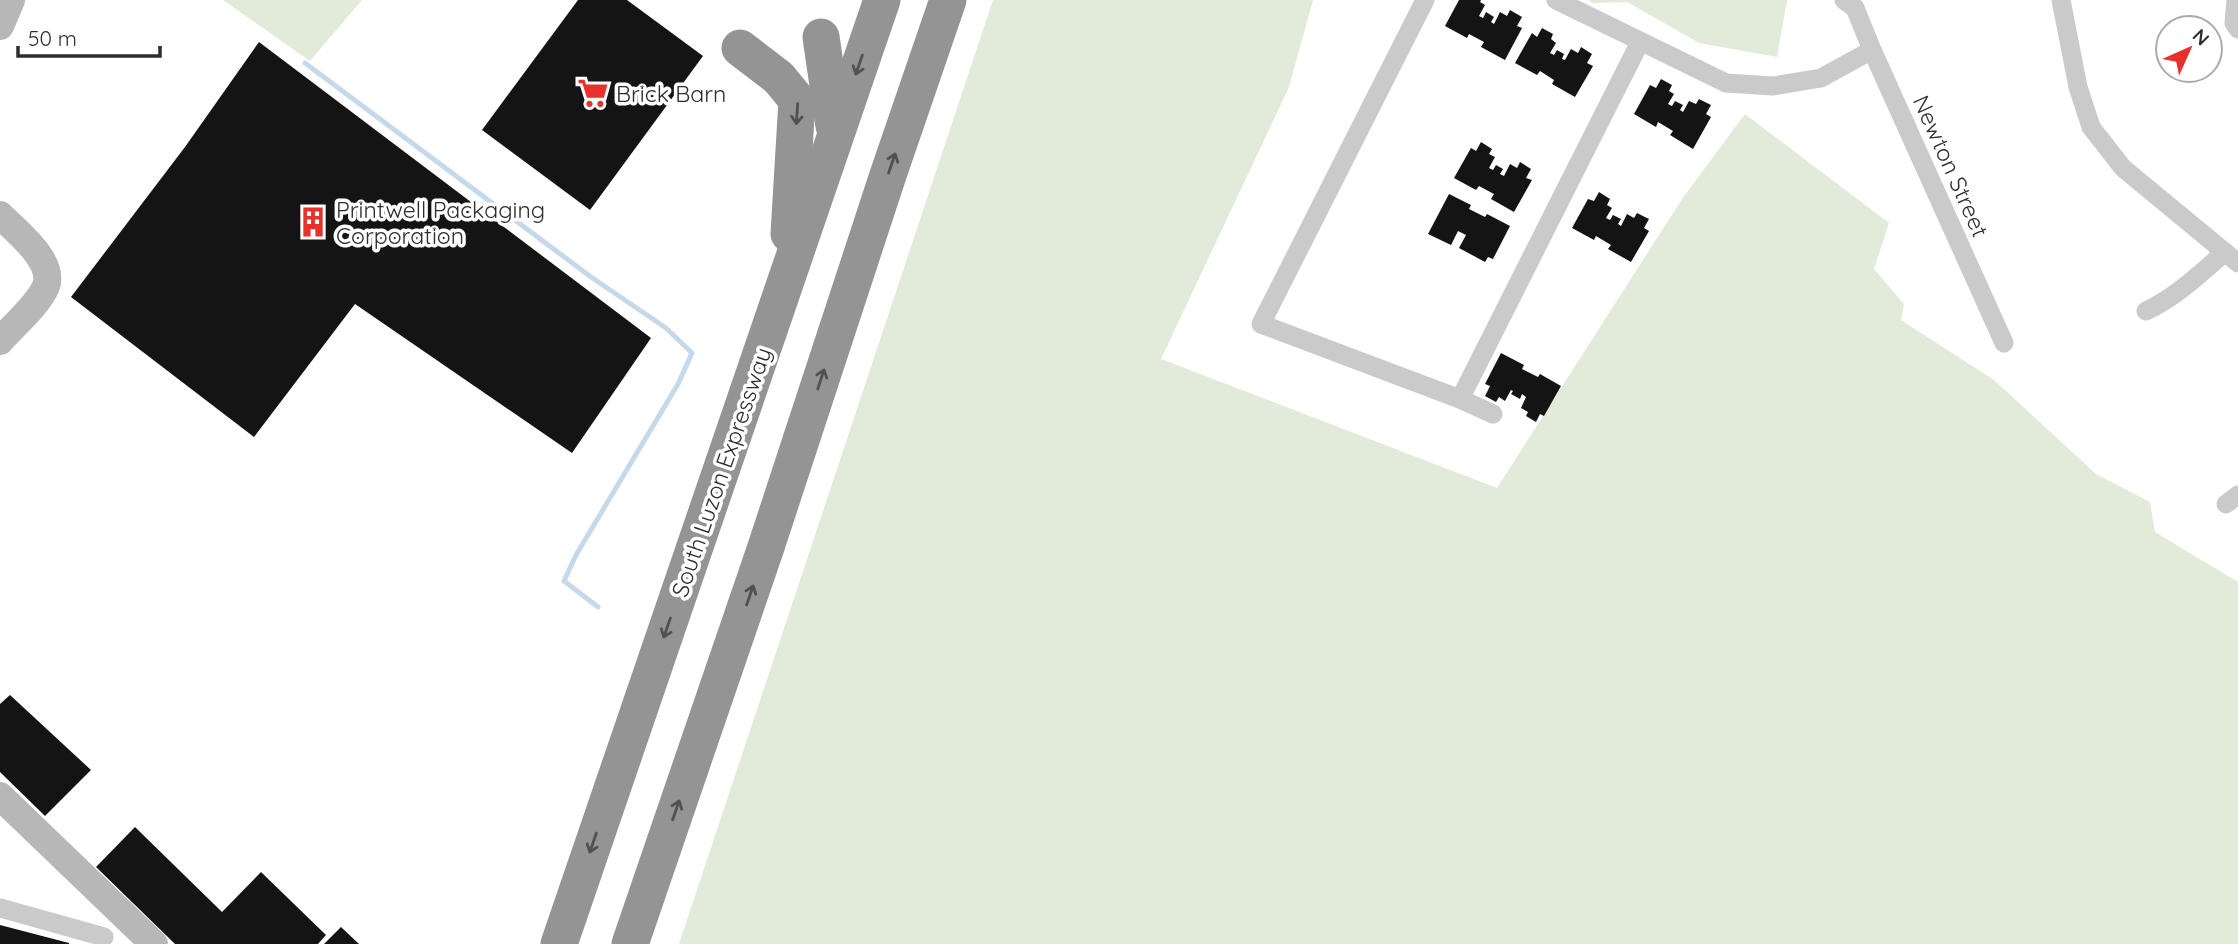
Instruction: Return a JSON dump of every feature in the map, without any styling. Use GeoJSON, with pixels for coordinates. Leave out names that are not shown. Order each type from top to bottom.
{"type":"FeatureCollection","features":[{"type":"Feature","properties":{"kind":"highway","name":"South Luzon Expressway"},"geometry":{"type":"LineString","coordinates":[[558,944],[882,0]]}},
{"type":"Feature","properties":{"kind":"highway"},"geometry":{"type":"LineString","coordinates":[[630,944],[765,550],[948,0]]}},
{"type":"Feature","properties":{"kind":"highway"},"geometry":{"type":"LineString","coordinates":[[821,37],[835,135]]}},
{"type":"Feature","properties":{"kind":"highway"},"geometry":{"type":"LineString","coordinates":[[740,48],[779,78],[797,100],[786,284]]}},
{"type":"Feature","properties":{"kind":"street"},"geometry":{"type":"LineString","coordinates":[[0,26],[11,0]]}},
{"type":"Feature","properties":{"kind":"street"},"geometry":{"type":"LineString","coordinates":[[1425,0],[1261,324],[1493,414]]}},
{"type":"Feature","properties":{"kind":"street"},"geometry":{"type":"LineString","coordinates":[[1556,0],[1726,83],[1773,86],[1822,78],[1872,51]]}},
{"type":"Feature","properties":{"kind":"street"},"geometry":{"type":"LineString","coordinates":[[2061,0],[2078,87],[2091,127],[2123,167],[2231,258],[2146,311]]}},
{"type":"Feature","properties":{"kind":"street"},"geometry":{"type":"LineString","coordinates":[[2236,0],[2234,23],[2238,29]]}},
{"type":"Feature","properties":{"kind":"street","name":"Newton Street"},"geometry":{"type":"LineString","coordinates":[[1854,3],[1872,51],[2004,344]]}},
{"type":"Feature","properties":{"kind":"street"},"geometry":{"type":"LineString","coordinates":[[1460,399],[1640,42]]}},
{"type":"Feature","properties":{"kind":"street"},"geometry":{"type":"LineString","coordinates":[[0,215],[37,253],[45,266],[47,279],[38,298],[0,341]]}},
{"type":"Feature","properties":{"kind":"street"},"geometry":{"type":"LineString","coordinates":[[0,796],[154,944]]}},
{"type":"Feature","properties":{"kind":"street"},"geometry":{"type":"LineString","coordinates":[[0,908],[104,937]]}},
{"type":"Feature","properties":{"kind":"green space"},"geometry":{"type":"Polygon","coordinates":[[[223,0],[362,0],[310,61],[223,0]]]}},
{"type":"Feature","properties":{"kind":"green space"},"geometry":{"type":"Polygon","coordinates":[[[993,0],[1313,0],[1289,87],[1161,359],[1497,488],[1682,199],[1745,114],[1889,223],[1874,269],[1904,304],[1901,320],[1994,380],[2096,474],[2150,502],[2155,532],[2238,582],[2238,944],[679,944],[993,0]]]}},
{"type":"Feature","properties":{"kind":"green space"},"geometry":{"type":"Polygon","coordinates":[[[1589,0],[1787,0],[1777,57],[1699,43],[1627,2],[1592,3],[1589,0]]]}},
{"type":"Feature","properties":{"kind":"building","name":"Brick Barn"},"geometry":{"type":"Polygon","coordinates":[[[578,0],[627,0],[703,56],[590,210],[482,130],[578,0]]]}},
{"type":"Feature","properties":{"kind":"building"},"geometry":{"type":"Polygon","coordinates":[[[1459,0],[1481,0],[1485,5],[1479,16],[1483,18],[1486,12],[1494,17],[1491,22],[1494,24],[1500,12],[1507,16],[1510,10],[1522,17],[1517,26],[1522,28],[1505,60],[1481,47],[1484,42],[1469,34],[1467,38],[1445,26],[1459,0]]]}},
{"type":"Feature","properties":{"kind":"building"},"geometry":{"type":"Polygon","coordinates":[[[1542,28],[1553,34],[1551,39],[1556,43],[1550,53],[1554,55],[1557,50],[1564,54],[1562,59],[1565,60],[1571,49],[1578,53],[1581,47],[1592,54],[1587,63],[1593,66],[1575,97],[1552,84],[1554,80],[1540,71],[1537,75],[1515,63],[1532,33],[1537,37],[1542,28]]]}},
{"type":"Feature","properties":{"kind":"building","name":"Printwell Packaging Corporation"},"geometry":{"type":"Polygon","coordinates":[[[259,42],[651,338],[572,453],[355,304],[254,437],[71,297],[185,147],[259,42]]]}},
{"type":"Feature","properties":{"kind":"building"},"geometry":{"type":"Polygon","coordinates":[[[1661,79],[1672,85],[1669,91],[1674,94],[1668,104],[1672,106],[1675,101],[1683,105],[1680,110],[1683,112],[1689,101],[1696,104],[1699,99],[1711,105],[1706,114],[1711,117],[1693,149],[1670,135],[1673,131],[1658,122],[1656,127],[1634,114],[1650,85],[1656,88],[1661,79]]]}},
{"type":"Feature","properties":{"kind":"building"},"geometry":{"type":"Polygon","coordinates":[[[1481,142],[1492,149],[1489,154],[1495,157],[1489,168],[1493,170],[1496,165],[1503,169],[1500,174],[1504,176],[1510,164],[1517,168],[1520,162],[1531,169],[1526,178],[1532,180],[1514,212],[1491,199],[1494,194],[1479,186],[1476,190],[1454,178],[1471,148],[1476,151],[1481,142]]]}},
{"type":"Feature","properties":{"kind":"building"},"geometry":{"type":"Polygon","coordinates":[[[1599,192],[1610,199],[1607,205],[1612,208],[1606,218],[1610,220],[1613,215],[1621,219],[1618,224],[1621,226],[1627,214],[1634,218],[1637,213],[1649,219],[1644,228],[1649,231],[1631,262],[1608,249],[1611,245],[1596,236],[1594,240],[1572,228],[1588,199],[1594,201],[1599,192]]]}},
{"type":"Feature","properties":{"kind":"building"},"geometry":{"type":"Polygon","coordinates":[[[1449,194],[1471,205],[1469,209],[1485,217],[1487,214],[1510,226],[1493,259],[1488,257],[1485,262],[1459,248],[1466,235],[1458,231],[1451,245],[1428,234],[1449,194]]]}},
{"type":"Feature","properties":{"kind":"building"},"geometry":{"type":"Polygon","coordinates":[[[1501,353],[1524,365],[1522,369],[1538,377],[1540,374],[1561,386],[1544,416],[1540,414],[1536,422],[1526,416],[1528,412],[1521,408],[1526,397],[1522,394],[1520,399],[1511,394],[1511,390],[1505,401],[1499,397],[1496,402],[1485,396],[1490,386],[1485,384],[1501,353]]]}},
{"type":"Feature","properties":{"kind":"building"},"geometry":{"type":"Polygon","coordinates":[[[10,695],[91,770],[45,816],[0,772],[0,704],[10,695]]]}},
{"type":"Feature","properties":{"kind":"building"},"geometry":{"type":"Polygon","coordinates":[[[135,827],[222,912],[261,872],[326,935],[318,944],[175,944],[96,867],[135,827]]]}},
{"type":"Feature","properties":{"kind":"building"},"geometry":{"type":"Polygon","coordinates":[[[0,925],[69,943],[69,944],[0,944],[0,925]]]}},
{"type":"Feature","properties":{"kind":"building"},"geometry":{"type":"Polygon","coordinates":[[[341,927],[359,944],[324,944],[341,927]]]}},
{"type":"Feature","properties":{"kind":"waterway"},"geometry":{"type":"LineString","coordinates":[[305,63],[591,277],[666,328],[692,353],[678,384],[576,555],[564,581],[598,607]]}},
{"type":"Feature","properties":{"kind":"place","name":"Brick Barn"},"geometry":{"type":"Point","coordinates":[593,93]}},
{"type":"Feature","properties":{"kind":"place","name":"Printwell Packaging Corporation"},"geometry":{"type":"Point","coordinates":[313,222]}}]}
